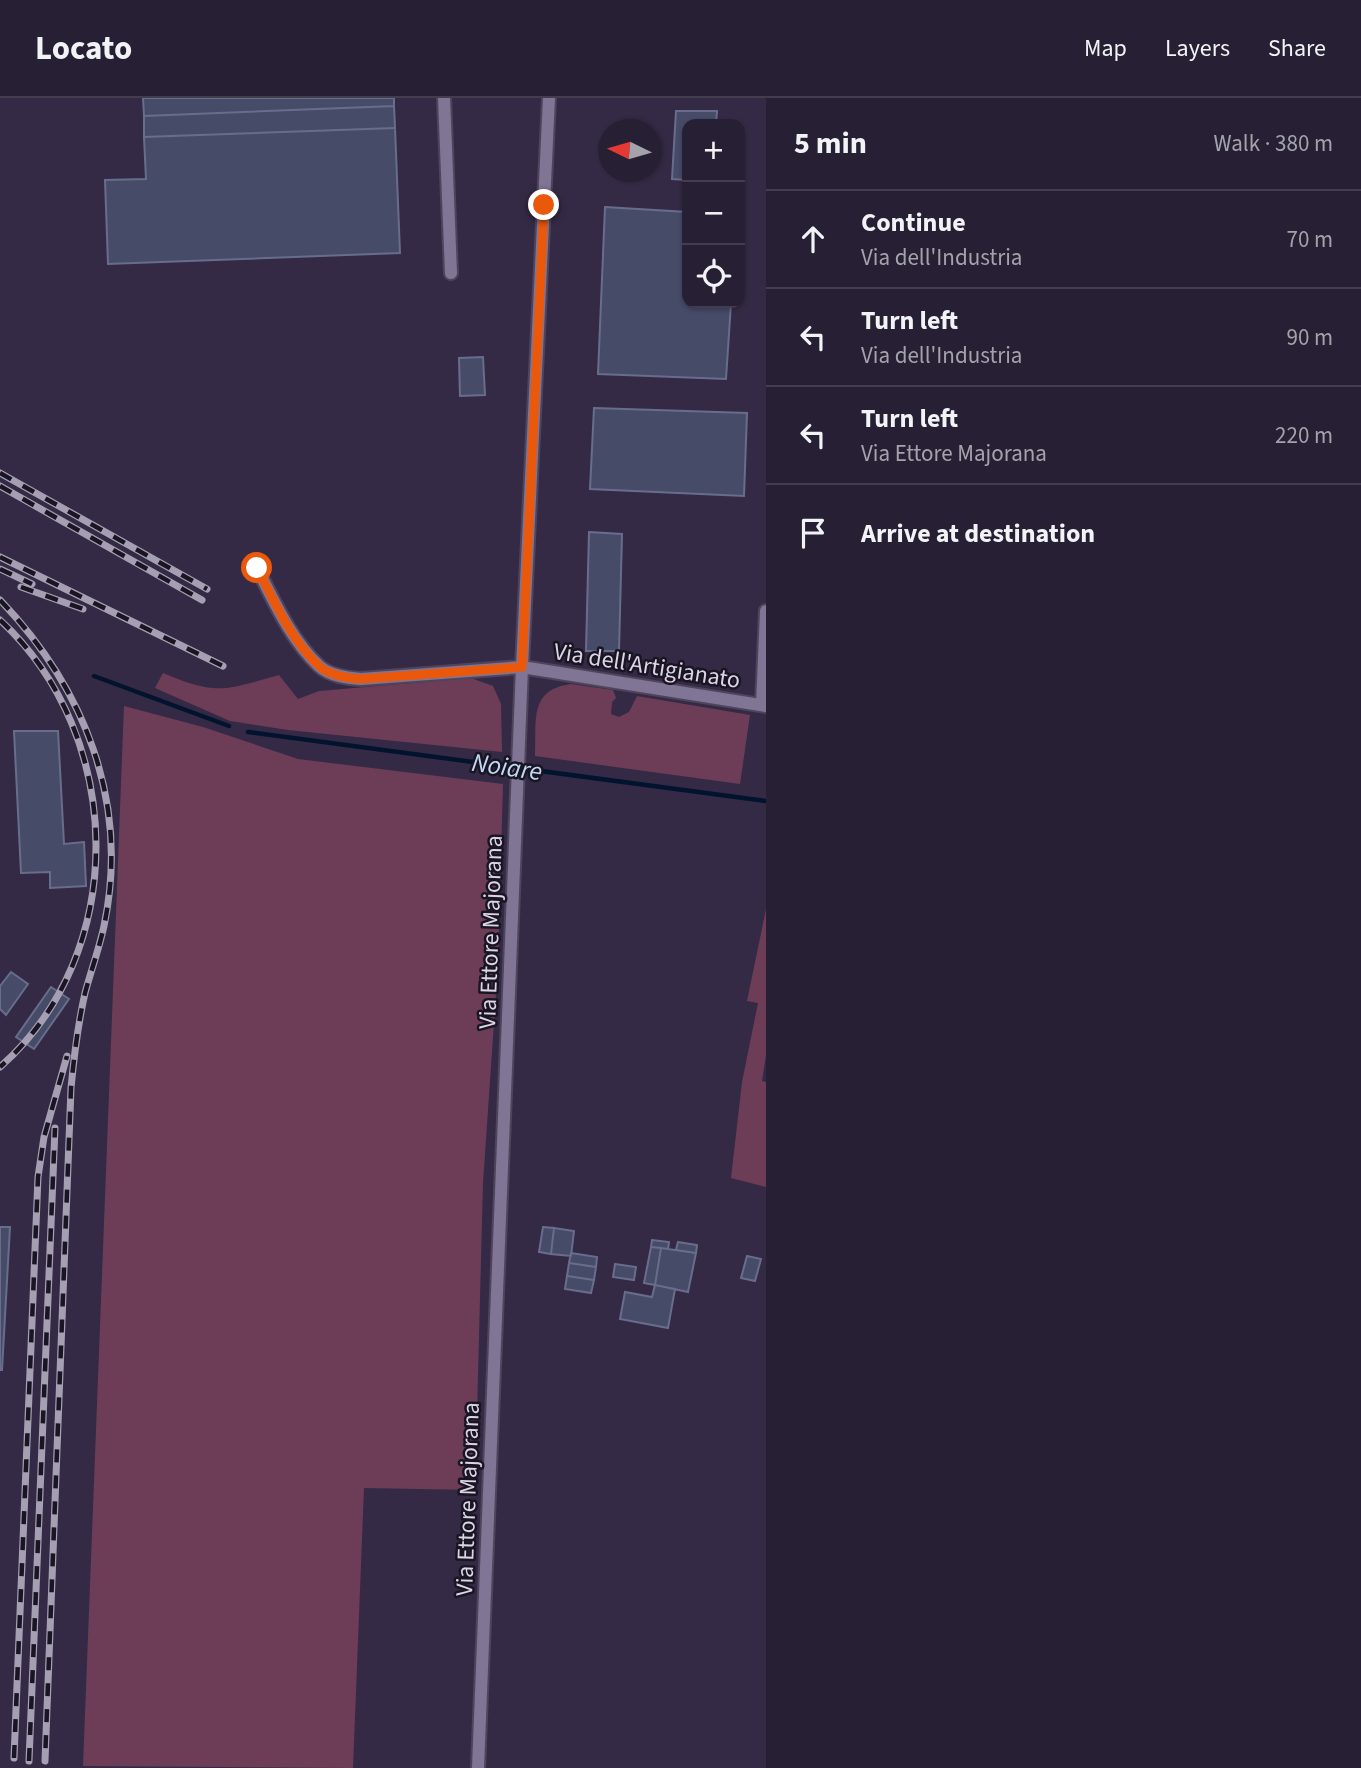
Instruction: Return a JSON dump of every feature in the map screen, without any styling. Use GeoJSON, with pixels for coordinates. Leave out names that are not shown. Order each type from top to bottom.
{"type":"FeatureCollection","features":[{"type":"Feature","properties":{"kind":"street"},"geometry":{"type":"LineString","coordinates":[[444,98],[452,273]]}},
{"type":"Feature","properties":{"kind":"street","name":"Via Ettore Majorana"},"geometry":{"type":"LineString","coordinates":[[478,1768],[522,667],[549,98]]}},
{"type":"Feature","properties":{"kind":"street","name":"Via dell'Artigianato"},"geometry":{"type":"LineString","coordinates":[[257,568],[284,619],[320,667],[335,675],[361,679],[522,667],[764,706]]}},
{"type":"Feature","properties":{"kind":"street"},"geometry":{"type":"LineString","coordinates":[[764,706],[766,611]]}},
{"type":"Feature","properties":{"kind":"shaded area"},"geometry":{"type":"Polygon","coordinates":[[[163,673],[209,688],[233,687],[279,675],[298,699],[319,691],[471,678],[493,686],[501,704],[502,752],[288,730],[230,721],[155,688],[163,673]]]}},
{"type":"Feature","properties":{"kind":"shaded area"},"geometry":{"type":"Polygon","coordinates":[[[571,684],[613,690],[616,698],[612,702],[611,714],[619,717],[629,712],[637,696],[750,715],[740,784],[535,756],[536,719],[541,700],[557,687],[571,684]]]}},
{"type":"Feature","properties":{"kind":"shaded area"},"geometry":{"type":"Polygon","coordinates":[[[124,706],[203,727],[298,759],[503,784],[498,964],[483,1183],[475,1490],[364,1488],[353,1768],[83,1766],[124,706]]]}},
{"type":"Feature","properties":{"kind":"shaded area"},"geometry":{"type":"Polygon","coordinates":[[[766,909],[766,1055],[762,1081],[766,1082],[766,1187],[731,1178],[742,1082],[758,1003],[747,1001],[766,909]]]}},
{"type":"Feature","properties":{"kind":"building"},"geometry":{"type":"Polygon","coordinates":[[[143,98],[394,98],[394,106],[144,116],[143,98]]]}},
{"type":"Feature","properties":{"kind":"building"},"geometry":{"type":"Polygon","coordinates":[[[394,106],[395,128],[144,137],[144,116],[394,106]]]}},
{"type":"Feature","properties":{"kind":"building"},"geometry":{"type":"Polygon","coordinates":[[[676,111],[717,111],[716,119],[682,119],[682,180],[672,179],[676,111]]]}},
{"type":"Feature","properties":{"kind":"building"},"geometry":{"type":"Polygon","coordinates":[[[395,128],[400,253],[108,264],[105,180],[146,179],[144,137],[395,128]]]}},
{"type":"Feature","properties":{"kind":"building"},"geometry":{"type":"Polygon","coordinates":[[[605,207],[682,212],[682,308],[731,308],[726,379],[598,374],[605,207]]]}},
{"type":"Feature","properties":{"kind":"building"},"geometry":{"type":"Polygon","coordinates":[[[483,357],[485,395],[460,396],[459,358],[483,357]]]}},
{"type":"Feature","properties":{"kind":"building"},"geometry":{"type":"Polygon","coordinates":[[[594,408],[747,413],[744,496],[590,489],[594,408]]]}},
{"type":"Feature","properties":{"kind":"building"},"geometry":{"type":"Polygon","coordinates":[[[589,532],[622,534],[619,651],[586,651],[589,532]]]}},
{"type":"Feature","properties":{"kind":"building"},"geometry":{"type":"Polygon","coordinates":[[[14,731],[58,731],[64,844],[84,842],[86,886],[50,888],[50,872],[21,873],[14,731]]]}},
{"type":"Feature","properties":{"kind":"building"},"geometry":{"type":"Polygon","coordinates":[[[11,972],[28,984],[6,1015],[0,1009],[0,986],[11,972]]]}},
{"type":"Feature","properties":{"kind":"building"},"geometry":{"type":"Polygon","coordinates":[[[51,987],[69,999],[34,1049],[16,1037],[51,987]]]}},
{"type":"Feature","properties":{"kind":"building"},"geometry":{"type":"Polygon","coordinates":[[[0,1227],[10,1227],[2,1370],[0,1370],[0,1227]]]}},
{"type":"Feature","properties":{"kind":"building"},"geometry":{"type":"Polygon","coordinates":[[[543,1227],[554,1228],[551,1254],[539,1252],[543,1227]]]}},
{"type":"Feature","properties":{"kind":"building"},"geometry":{"type":"Polygon","coordinates":[[[554,1228],[574,1231],[571,1256],[551,1254],[554,1228]]]}},
{"type":"Feature","properties":{"kind":"building"},"geometry":{"type":"Polygon","coordinates":[[[652,1240],[669,1242],[668,1249],[651,1247],[652,1240]]]}},
{"type":"Feature","properties":{"kind":"building"},"geometry":{"type":"Polygon","coordinates":[[[678,1242],[697,1245],[696,1253],[676,1250],[678,1242]]]}},
{"type":"Feature","properties":{"kind":"building"},"geometry":{"type":"Polygon","coordinates":[[[651,1247],[661,1248],[655,1285],[644,1283],[651,1247]]]}},
{"type":"Feature","properties":{"kind":"building"},"geometry":{"type":"Polygon","coordinates":[[[661,1248],[696,1253],[688,1292],[655,1285],[661,1248]]]}},
{"type":"Feature","properties":{"kind":"building"},"geometry":{"type":"Polygon","coordinates":[[[571,1253],[597,1257],[596,1267],[569,1263],[571,1253]]]}},
{"type":"Feature","properties":{"kind":"building"},"geometry":{"type":"Polygon","coordinates":[[[747,1256],[761,1259],[755,1281],[741,1278],[747,1256]]]}},
{"type":"Feature","properties":{"kind":"building"},"geometry":{"type":"Polygon","coordinates":[[[569,1263],[596,1267],[594,1280],[567,1276],[569,1263]]]}},
{"type":"Feature","properties":{"kind":"building"},"geometry":{"type":"Polygon","coordinates":[[[615,1264],[636,1267],[634,1280],[613,1277],[615,1264]]]}},
{"type":"Feature","properties":{"kind":"building"},"geometry":{"type":"Polygon","coordinates":[[[567,1276],[594,1280],[591,1293],[565,1289],[567,1276]]]}},
{"type":"Feature","properties":{"kind":"building"},"geometry":{"type":"Polygon","coordinates":[[[655,1285],[675,1289],[668,1328],[620,1319],[625,1292],[652,1297],[655,1285]]]}},
{"type":"Feature","properties":{"kind":"waterway","name":"Noiare"},"geometry":{"type":"LineString","coordinates":[[94,676],[229,726]]}},
{"type":"Feature","properties":{"kind":"waterway","name":"Noiare"},"geometry":{"type":"LineString","coordinates":[[248,732],[766,801]]}},
{"type":"Feature","properties":{"kind":"railway"},"geometry":{"type":"LineString","coordinates":[[0,473],[207,589]]}},
{"type":"Feature","properties":{"kind":"railway"},"geometry":{"type":"LineString","coordinates":[[0,486],[202,600]]}},
{"type":"Feature","properties":{"kind":"railway"},"geometry":{"type":"LineString","coordinates":[[0,557],[223,666]]}},
{"type":"Feature","properties":{"kind":"railway"},"geometry":{"type":"LineString","coordinates":[[0,569],[32,584]]}},
{"type":"Feature","properties":{"kind":"railway"},"geometry":{"type":"LineString","coordinates":[[21,587],[83,609]]}},
{"type":"Feature","properties":{"kind":"railway"},"geometry":{"type":"LineString","coordinates":[[0,600],[56,671],[77,710],[94,750],[105,792],[111,836],[110,880],[104,926],[85,993],[71,1088],[45,1761]]}},
{"type":"Feature","properties":{"kind":"railway"},"geometry":{"type":"LineString","coordinates":[[0,620],[42,668],[71,723],[90,782],[96,844],[90,906],[73,965],[42,1020],[0,1067]]}},
{"type":"Feature","properties":{"kind":"railway"},"geometry":{"type":"LineString","coordinates":[[14,1758],[38,1177],[44,1137],[67,1056]]}},
{"type":"Feature","properties":{"kind":"railway"},"geometry":{"type":"LineString","coordinates":[[29,1761],[55,1128]]}},
{"type":"Feature","properties":{"kind":"route"},"geometry":{"type":"LineString","coordinates":[[257,568],[284,619],[320,667],[335,675],[361,679],[522,667],[544,205]]}}]}
